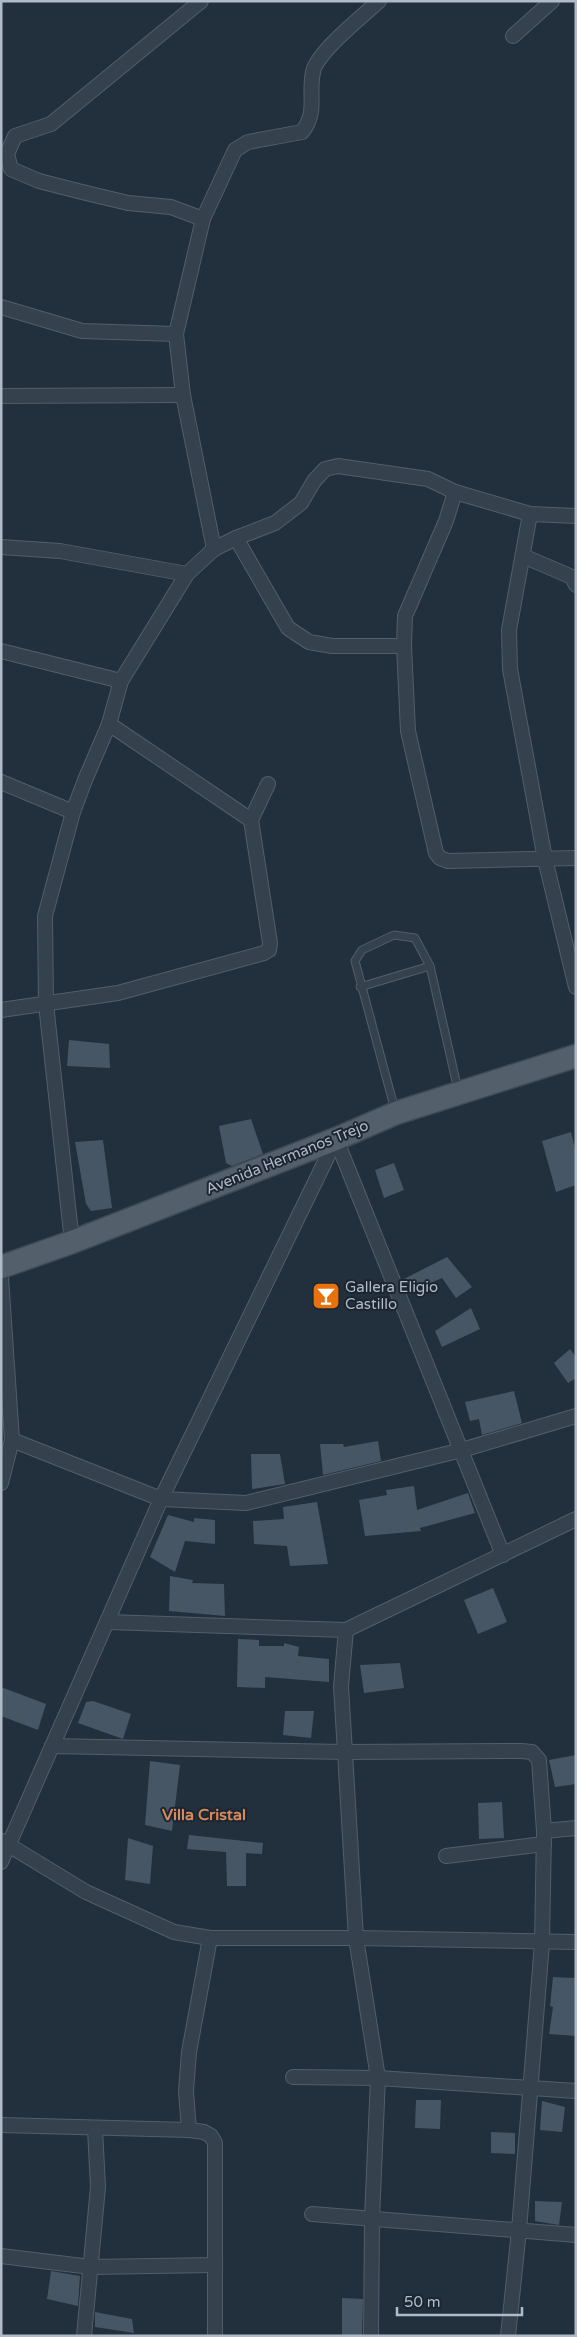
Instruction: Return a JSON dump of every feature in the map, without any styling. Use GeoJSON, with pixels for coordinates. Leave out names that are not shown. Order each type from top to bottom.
{"type":"FeatureCollection","features":[{"type":"Feature","properties":{"kind":"main road","name":"Avenida Hermanos Trejo"},"geometry":{"type":"LineString","coordinates":[[1,1267],[72,1242],[336,1139],[396,1113],[576,1056]]}},
{"type":"Feature","properties":{"kind":"street"},"geometry":{"type":"LineString","coordinates":[[201,1],[50,124],[15,136],[7,154],[11,169],[39,181],[128,203],[171,207],[203,219]]}},
{"type":"Feature","properties":{"kind":"street"},"geometry":{"type":"LineString","coordinates":[[214,549],[183,395],[176,334],[203,219],[235,150],[248,142],[302,132],[310,122],[311,116],[312,71],[324,52],[378,1]]}},
{"type":"Feature","properties":{"kind":"street"},"geometry":{"type":"LineString","coordinates":[[513,36],[552,1]]}},
{"type":"Feature","properties":{"kind":"street"},"geometry":{"type":"LineString","coordinates":[[1,307],[82,331],[176,334]]}},
{"type":"Feature","properties":{"kind":"street"},"geometry":{"type":"LineString","coordinates":[[1,396],[183,395]]}},
{"type":"Feature","properties":{"kind":"street"},"geometry":{"type":"LineString","coordinates":[[72,1242],[46,1004],[45,916],[74,812],[85,780],[109,724],[121,680],[187,574],[214,549],[274,523],[301,503],[314,481],[325,469],[338,466],[428,479],[455,492],[530,514],[576,516]]}},
{"type":"Feature","properties":{"kind":"street"},"geometry":{"type":"LineString","coordinates":[[455,492],[446,521],[405,616],[404,646],[408,731],[436,853],[440,858],[448,861],[576,858]]}},
{"type":"Feature","properties":{"kind":"street"},"geometry":{"type":"LineString","coordinates":[[530,514],[509,630],[510,669],[545,859],[576,988]]}},
{"type":"Feature","properties":{"kind":"street"},"geometry":{"type":"LineString","coordinates":[[236,538],[288,628],[309,642],[332,646],[404,646]]}},
{"type":"Feature","properties":{"kind":"street"},"geometry":{"type":"LineString","coordinates":[[1,547],[60,551],[187,574]]}},
{"type":"Feature","properties":{"kind":"street"},"geometry":{"type":"LineString","coordinates":[[522,556],[572,577],[576,585]]}},
{"type":"Feature","properties":{"kind":"street"},"geometry":{"type":"LineString","coordinates":[[1,651],[121,680]]}},
{"type":"Feature","properties":{"kind":"street"},"geometry":{"type":"LineString","coordinates":[[109,724],[251,820]]}},
{"type":"Feature","properties":{"kind":"street"},"geometry":{"type":"LineString","coordinates":[[1,782],[74,812]]}},
{"type":"Feature","properties":{"kind":"street"},"geometry":{"type":"LineString","coordinates":[[1,1010],[118,993],[264,953],[269,950],[270,943],[251,820],[268,784]]}},
{"type":"Feature","properties":{"kind":"street"},"geometry":{"type":"LineString","coordinates":[[336,1139],[503,1555]]}},
{"type":"Feature","properties":{"kind":"street"},"geometry":{"type":"LineString","coordinates":[[1,1862],[5,1843],[52,1746],[161,1499],[336,1139]]}},
{"type":"Feature","properties":{"kind":"street"},"geometry":{"type":"LineString","coordinates":[[1,1277],[12,1440],[1,1483]]}},
{"type":"Feature","properties":{"kind":"street"},"geometry":{"type":"LineString","coordinates":[[12,1440],[161,1499],[246,1503],[462,1450],[576,1416]]}},
{"type":"Feature","properties":{"kind":"street"},"geometry":{"type":"LineString","coordinates":[[108,1622],[346,1630],[576,1519]]}},
{"type":"Feature","properties":{"kind":"street"},"geometry":{"type":"LineString","coordinates":[[346,1630],[340,1686],[356,1938],[378,2078],[372,2218],[371,2336]]}},
{"type":"Feature","properties":{"kind":"street"},"geometry":{"type":"LineString","coordinates":[[52,1746],[344,1752],[532,1752],[539,1760],[544,1838],[542,1943],[519,2230],[508,2336]]}},
{"type":"Feature","properties":{"kind":"street"},"geometry":{"type":"LineString","coordinates":[[446,1856],[544,1838],[576,1828]]}},
{"type":"Feature","properties":{"kind":"street"},"geometry":{"type":"LineString","coordinates":[[5,1843],[95,1896],[174,1932],[210,1938],[356,1938],[542,1943],[576,1942]]}},
{"type":"Feature","properties":{"kind":"street"},"geometry":{"type":"LineString","coordinates":[[189,2130],[186,2091],[190,2052],[210,1938]]}},
{"type":"Feature","properties":{"kind":"street"},"geometry":{"type":"LineString","coordinates":[[293,2077],[378,2078],[576,2091]]}},
{"type":"Feature","properties":{"kind":"street"},"geometry":{"type":"LineString","coordinates":[[1,2125],[189,2130],[204,2132],[211,2136],[214,2143],[216,2336]]}},
{"type":"Feature","properties":{"kind":"street"},"geometry":{"type":"LineString","coordinates":[[84,2336],[98,2187],[95,2129]]}},
{"type":"Feature","properties":{"kind":"street"},"geometry":{"type":"LineString","coordinates":[[312,2214],[576,2235]]}},
{"type":"Feature","properties":{"kind":"street"},"geometry":{"type":"LineString","coordinates":[[1,2256],[91,2267],[215,2265]]}},
{"type":"Feature","properties":{"kind":"lane"},"geometry":{"type":"LineString","coordinates":[[396,1113],[354,962],[362,950],[394,935],[415,938],[430,966],[458,1092]]}},
{"type":"Feature","properties":{"kind":"lane"},"geometry":{"type":"LineString","coordinates":[[360,987],[430,966]]}},
{"type":"Feature","properties":{"kind":"building"},"geometry":{"type":"Polygon","coordinates":[[[69,1040],[109,1044],[110,1068],[67,1066],[69,1040]]]}},
{"type":"Feature","properties":{"kind":"building"},"geometry":{"type":"Polygon","coordinates":[[[251,1119],[263,1154],[232,1166],[226,1163],[219,1126],[251,1119]]]}},
{"type":"Feature","properties":{"kind":"building"},"geometry":{"type":"Polygon","coordinates":[[[571,1132],[576,1153],[576,1185],[556,1192],[542,1141],[571,1132]]]}},
{"type":"Feature","properties":{"kind":"building"},"geometry":{"type":"Polygon","coordinates":[[[103,1140],[112,1208],[91,1211],[86,1204],[75,1142],[103,1140]]]}},
{"type":"Feature","properties":{"kind":"building"},"geometry":{"type":"Polygon","coordinates":[[[394,1163],[404,1190],[384,1198],[375,1170],[394,1163]]]}},
{"type":"Feature","properties":{"kind":"building"},"geometry":{"type":"Polygon","coordinates":[[[447,1257],[472,1287],[456,1298],[442,1278],[407,1293],[402,1280],[447,1257]]]}},
{"type":"Feature","properties":{"kind":"building"},"geometry":{"type":"Polygon","coordinates":[[[471,1308],[480,1329],[442,1347],[435,1331],[471,1308]]]}},
{"type":"Feature","properties":{"kind":"building"},"geometry":{"type":"Polygon","coordinates":[[[570,1349],[576,1357],[576,1378],[568,1383],[554,1363],[570,1349]]]}},
{"type":"Feature","properties":{"kind":"building"},"geometry":{"type":"Polygon","coordinates":[[[514,1391],[522,1423],[482,1435],[479,1419],[470,1421],[465,1402],[514,1391]]]}},
{"type":"Feature","properties":{"kind":"building"},"geometry":{"type":"Polygon","coordinates":[[[378,1441],[381,1461],[323,1475],[320,1444],[343,1444],[344,1447],[378,1441]]]}},
{"type":"Feature","properties":{"kind":"building"},"geometry":{"type":"Polygon","coordinates":[[[251,1454],[280,1454],[285,1484],[252,1489],[251,1454]]]}},
{"type":"Feature","properties":{"kind":"building"},"geometry":{"type":"Polygon","coordinates":[[[414,1486],[417,1510],[468,1493],[475,1513],[420,1528],[421,1531],[365,1536],[359,1500],[387,1495],[386,1490],[414,1486]]]}},
{"type":"Feature","properties":{"kind":"building"},"geometry":{"type":"Polygon","coordinates":[[[317,1502],[328,1564],[290,1566],[287,1546],[254,1544],[253,1521],[284,1519],[283,1507],[317,1502]]]}},
{"type":"Feature","properties":{"kind":"building"},"geometry":{"type":"Polygon","coordinates":[[[168,1515],[194,1522],[194,1518],[215,1520],[215,1544],[185,1541],[175,1572],[150,1557],[168,1515]]]}},
{"type":"Feature","properties":{"kind":"building"},"geometry":{"type":"Polygon","coordinates":[[[170,1576],[193,1580],[192,1583],[224,1584],[225,1616],[169,1611],[170,1576]]]}},
{"type":"Feature","properties":{"kind":"building"},"geometry":{"type":"Polygon","coordinates":[[[493,1588],[507,1622],[478,1634],[464,1600],[493,1588]]]}},
{"type":"Feature","properties":{"kind":"building"},"geometry":{"type":"Polygon","coordinates":[[[238,1639],[259,1640],[259,1646],[284,1646],[284,1643],[299,1647],[298,1656],[329,1659],[329,1682],[265,1677],[265,1688],[237,1687],[238,1639]]]}},
{"type":"Feature","properties":{"kind":"building"},"geometry":{"type":"Polygon","coordinates":[[[400,1663],[404,1688],[364,1693],[360,1665],[400,1663]]]}},
{"type":"Feature","properties":{"kind":"building"},"geometry":{"type":"Polygon","coordinates":[[[1,1687],[46,1704],[38,1730],[1,1716],[1,1687]]]}},
{"type":"Feature","properties":{"kind":"building"},"geometry":{"type":"Polygon","coordinates":[[[93,1701],[131,1714],[123,1739],[78,1723],[86,1702],[93,1701]]]}},
{"type":"Feature","properties":{"kind":"building"},"geometry":{"type":"Polygon","coordinates":[[[285,1711],[314,1711],[311,1738],[283,1735],[285,1711]]]}},
{"type":"Feature","properties":{"kind":"building"},"geometry":{"type":"Polygon","coordinates":[[[576,1755],[576,1784],[555,1787],[549,1760],[576,1755]]]}},
{"type":"Feature","properties":{"kind":"building"},"geometry":{"type":"Polygon","coordinates":[[[150,1761],[180,1765],[172,1831],[145,1825],[150,1761]]]}},
{"type":"Feature","properties":{"kind":"building"},"geometry":{"type":"Polygon","coordinates":[[[502,1802],[504,1838],[479,1839],[478,1803],[502,1802]]]}},
{"type":"Feature","properties":{"kind":"building"},"geometry":{"type":"Polygon","coordinates":[[[189,1835],[263,1843],[262,1854],[246,1853],[246,1886],[227,1886],[226,1852],[187,1849],[189,1835]]]}},
{"type":"Feature","properties":{"kind":"building"},"geometry":{"type":"Polygon","coordinates":[[[128,1838],[153,1846],[150,1884],[125,1880],[128,1838]]]}},
{"type":"Feature","properties":{"kind":"building"},"geometry":{"type":"Polygon","coordinates":[[[553,1977],[576,1978],[576,2036],[549,2034],[553,2007],[550,2006],[553,1977]]]}},
{"type":"Feature","properties":{"kind":"building"},"geometry":{"type":"Polygon","coordinates":[[[416,2100],[441,2100],[440,2129],[415,2128],[416,2100]]]}},
{"type":"Feature","properties":{"kind":"building"},"geometry":{"type":"Polygon","coordinates":[[[542,2101],[565,2107],[562,2132],[540,2130],[542,2101]]]}},
{"type":"Feature","properties":{"kind":"building"},"geometry":{"type":"Polygon","coordinates":[[[491,2132],[515,2133],[515,2154],[491,2153],[491,2132]]]}},
{"type":"Feature","properties":{"kind":"building"},"geometry":{"type":"Polygon","coordinates":[[[535,2201],[562,2202],[559,2225],[535,2221],[535,2201]]]}},
{"type":"Feature","properties":{"kind":"building"},"geometry":{"type":"Polygon","coordinates":[[[51,2271],[80,2276],[78,2306],[47,2299],[51,2271]]]}},
{"type":"Feature","properties":{"kind":"building"},"geometry":{"type":"Polygon","coordinates":[[[342,2298],[363,2299],[362,2336],[342,2336],[342,2298]]]}},
{"type":"Feature","properties":{"kind":"building"},"geometry":{"type":"Polygon","coordinates":[[[95,2312],[132,2319],[134,2333],[95,2327],[95,2312]]]}},
{"type":"Feature","properties":{"kind":"place","name":"Gallera Eligio Castillo"},"geometry":{"type":"Point","coordinates":[326,1296]}},
{"type":"Feature","properties":{"kind":"district","name":"Villa Cristal"},"geometry":{"type":"Point","coordinates":[204,1815]}}]}
